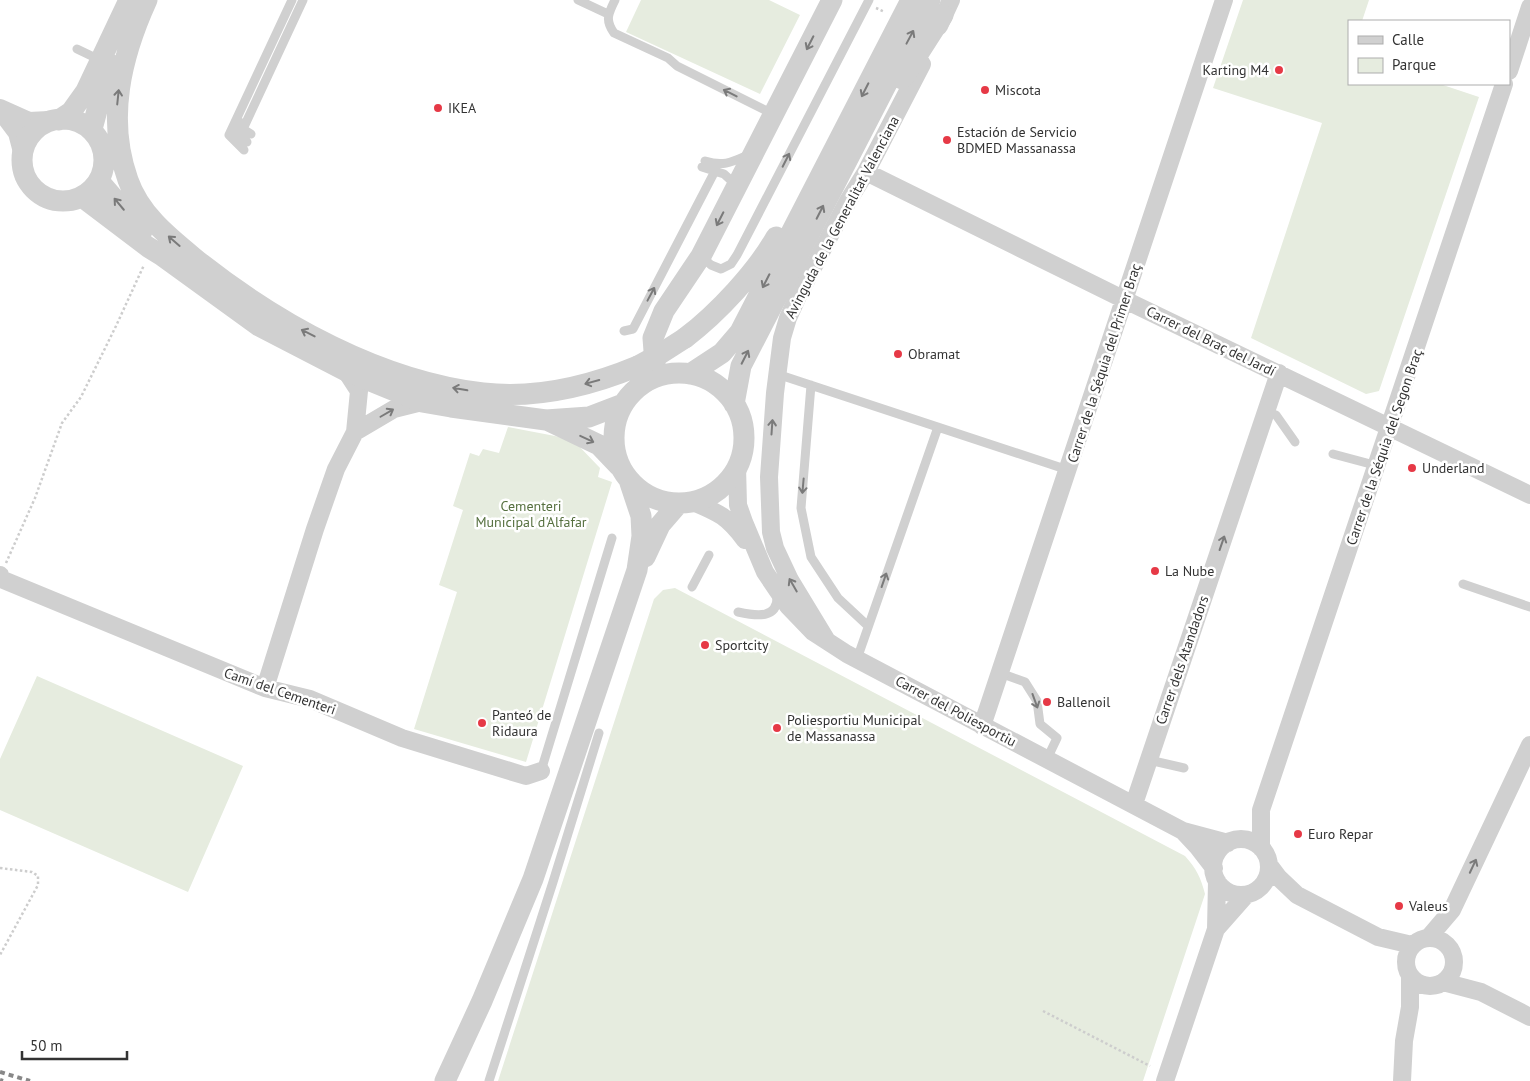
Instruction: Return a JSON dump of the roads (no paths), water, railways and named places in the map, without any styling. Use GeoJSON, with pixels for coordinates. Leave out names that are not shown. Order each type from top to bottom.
{"type":"FeatureCollection","features":[{"type":"Feature","properties":{"kind":"street"},"geometry":{"type":"LineString","coordinates":[[656,377],[653,338],[664,311],[701,256],[831,0]]}},
{"type":"Feature","properties":{"kind":"street"},"geometry":{"type":"LineString","coordinates":[[734,404],[741,366],[857,123],[911,0]]}},
{"type":"Feature","properties":{"kind":"street","name":"Carrer de la Séquia del Primer Braç"},"geometry":{"type":"LineString","coordinates":[[982,726],[1126,300],[1224,0]]}},
{"type":"Feature","properties":{"kind":"street"},"geometry":{"type":"LineString","coordinates":[[140,2],[125,57],[118,93],[116,116],[118,142],[128,180],[142,208],[161,229],[225,282],[297,327],[347,353],[416,379],[453,388],[484,393],[508,394],[556,390],[610,377],[638,366],[660,354],[685,338],[712,315],[748,276],[773,242],[814,166],[900,82],[941,5]]}},
{"type":"Feature","properties":{"kind":"street"},"geometry":{"type":"LineString","coordinates":[[22,152],[32,133],[71,112],[86,91],[100,60],[140,2]]}},
{"type":"Feature","properties":{"kind":"street"},"geometry":{"type":"LineString","coordinates":[[92,129],[105,80],[140,2]]}},
{"type":"Feature","properties":{"kind":"street","name":"Avinguda de la Generalitat Valenciana"},"geometry":{"type":"LineString","coordinates":[[827,642],[790,580],[775,548],[771,532],[769,477],[777,374],[782,338],[788,318],[928,52],[941,5]]}},
{"type":"Feature","properties":{"kind":"street"},"geometry":{"type":"LineString","coordinates":[[1510,68],[1530,7]]}},
{"type":"Feature","properties":{"kind":"street","name":"Carrer de la Séquia del Segon Braç"},"geometry":{"type":"LineString","coordinates":[[1261,848],[1261,810],[1378,466],[1504,85]]}},
{"type":"Feature","properties":{"kind":"street"},"geometry":{"type":"LineString","coordinates":[[0,109],[29,121],[72,119],[92,129],[102,145],[105,163],[99,181],[92,190],[82,197],[59,202],[38,193],[24,175],[18,133],[0,109]]}},
{"type":"Feature","properties":{"kind":"street"},"geometry":{"type":"LineString","coordinates":[[690,374],[722,353],[740,332],[857,123]]}},
{"type":"Feature","properties":{"kind":"street","name":"Carrer del Braç del Jardí"},"geometry":{"type":"LineString","coordinates":[[866,172],[1530,495]]}},
{"type":"Feature","properties":{"kind":"street"},"geometry":{"type":"LineString","coordinates":[[99,181],[153,259],[259,326],[346,371],[422,402],[546,420],[589,417],[623,404]]}},
{"type":"Feature","properties":{"kind":"street"},"geometry":{"type":"LineString","coordinates":[[82,197],[148,247],[153,259]]}},
{"type":"Feature","properties":{"kind":"street"},"geometry":{"type":"LineString","coordinates":[[264,688],[336,469],[354,432],[359,392],[346,371]]}},
{"type":"Feature","properties":{"kind":"street"},"geometry":{"type":"LineString","coordinates":[[445,1081],[482,1002],[533,879],[637,570],[642,536],[640,516],[626,476],[614,447],[615,425],[623,404],[637,388],[656,377],[673,373],[690,374],[711,381],[720,387],[734,404],[740,416],[743,428],[742,454],[729,479],[719,489],[706,497],[686,503],[663,501],[648,496],[626,476],[599,444],[546,420]]}},
{"type":"Feature","properties":{"kind":"street","name":"Carrer dels Atandadors"},"geometry":{"type":"LineString","coordinates":[[1134,804],[1279,374]]}},
{"type":"Feature","properties":{"kind":"street"},"geometry":{"type":"LineString","coordinates":[[354,432],[394,409],[422,402]]}},
{"type":"Feature","properties":{"kind":"street","name":"Carrer del Poliesportiu"},"geometry":{"type":"LineString","coordinates":[[737,466],[738,505],[765,572],[788,606],[813,632],[857,659],[1183,831],[1233,841]]}},
{"type":"Feature","properties":{"kind":"street"},"geometry":{"type":"LineString","coordinates":[[637,570],[645,558],[660,525],[686,503]]}},
{"type":"Feature","properties":{"kind":"street","name":"Carrer del Poliesportiu"},"geometry":{"type":"LineString","coordinates":[[686,503],[718,513],[732,523],[759,558]]}},
{"type":"Feature","properties":{"kind":"street","name":"Camí del Cementeri"},"geometry":{"type":"LineString","coordinates":[[0,578],[264,688],[310,698],[402,738],[526,776],[541,771]]}},
{"type":"Feature","properties":{"kind":"street"},"geometry":{"type":"LineString","coordinates":[[1429,937],[1452,910],[1530,745]]}},
{"type":"Feature","properties":{"kind":"street","name":"Carrer de la Séquia del Segon Braç"},"geometry":{"type":"LineString","coordinates":[[1233,841],[1261,810]]}},
{"type":"Feature","properties":{"kind":"street","name":"Carrer del Poliesportiu"},"geometry":{"type":"LineString","coordinates":[[1183,831],[1197,846],[1215,875]]}},
{"type":"Feature","properties":{"kind":"street"},"geometry":{"type":"LineString","coordinates":[[1165,1081],[1216,929],[1215,875],[1217,853],[1233,841],[1250,841],[1261,848],[1268,859],[1267,878],[1264,884],[1250,894],[1216,929]]}},
{"type":"Feature","properties":{"kind":"street"},"geometry":{"type":"LineString","coordinates":[[1269,865],[1278,877],[1297,895],[1378,937],[1412,945]]}},
{"type":"Feature","properties":{"kind":"street"},"geometry":{"type":"LineString","coordinates":[[1215,875],[1229,892],[1297,895]]}},
{"type":"Feature","properties":{"kind":"street"},"geometry":{"type":"LineString","coordinates":[[1410,1007],[1449,977],[1452,955],[1450,928],[1452,910]]}},
{"type":"Feature","properties":{"kind":"street"},"geometry":{"type":"LineString","coordinates":[[1378,937],[1422,984],[1429,986],[1440,983],[1481,992],[1530,1018]]}},
{"type":"Feature","properties":{"kind":"street"},"geometry":{"type":"LineString","coordinates":[[1402,1081],[1404,1041],[1410,1007],[1408,951],[1412,945],[1429,937],[1437,938],[1444,942],[1481,992]]}},
{"type":"Feature","properties":{"kind":"lane"},"geometry":{"type":"LineString","coordinates":[[247,142],[229,135],[292,0]]}},
{"type":"Feature","properties":{"kind":"lane"},"geometry":{"type":"LineString","coordinates":[[247,142],[236,132],[298,0]]}},
{"type":"Feature","properties":{"kind":"lane"},"geometry":{"type":"LineString","coordinates":[[247,142],[243,128],[303,0]]}},
{"type":"Feature","properties":{"kind":"lane"},"geometry":{"type":"LineString","coordinates":[[578,0],[608,14]]}},
{"type":"Feature","properties":{"kind":"lane"},"geometry":{"type":"LineString","coordinates":[[615,0],[608,14],[609,26],[614,34],[668,58],[677,66],[774,114]]}},
{"type":"Feature","properties":{"kind":"lane"},"geometry":{"type":"LineString","coordinates":[[701,256],[710,265],[721,269],[731,264],[737,255],[869,0]]}},
{"type":"Feature","properties":{"kind":"lane"},"geometry":{"type":"LineString","coordinates":[[77,49],[100,60]]}},
{"type":"Feature","properties":{"kind":"lane"},"geometry":{"type":"LineString","coordinates":[[737,186],[724,174],[703,164],[730,163],[754,152]]}},
{"type":"Feature","properties":{"kind":"lane"},"geometry":{"type":"LineString","coordinates":[[624,331],[632,329],[715,171]]}},
{"type":"Feature","properties":{"kind":"lane"},"geometry":{"type":"LineString","coordinates":[[777,374],[1068,470]]}},
{"type":"Feature","properties":{"kind":"lane"},"geometry":{"type":"LineString","coordinates":[[811,385],[801,508],[811,557],[838,598],[868,626]]}},
{"type":"Feature","properties":{"kind":"lane"},"geometry":{"type":"LineString","coordinates":[[1266,412],[1276,414],[1295,442]]}},
{"type":"Feature","properties":{"kind":"lane"},"geometry":{"type":"LineString","coordinates":[[857,659],[938,427]]}},
{"type":"Feature","properties":{"kind":"lane"},"geometry":{"type":"LineString","coordinates":[[1333,454],[1378,466]]}},
{"type":"Feature","properties":{"kind":"lane"},"geometry":{"type":"LineString","coordinates":[[541,771],[612,538]]}},
{"type":"Feature","properties":{"kind":"lane"},"geometry":{"type":"LineString","coordinates":[[692,587],[709,555]]}},
{"type":"Feature","properties":{"kind":"lane"},"geometry":{"type":"LineString","coordinates":[[1462,584],[1530,608]]}},
{"type":"Feature","properties":{"kind":"lane"},"geometry":{"type":"LineString","coordinates":[[738,612],[754,615],[767,614],[773,610],[778,596],[775,586]]}},
{"type":"Feature","properties":{"kind":"lane"},"geometry":{"type":"LineString","coordinates":[[1000,673],[1025,682],[1037,701],[1040,724],[1057,738],[1047,759]]}},
{"type":"Feature","properties":{"kind":"lane"},"geometry":{"type":"LineString","coordinates":[[489,1081],[554,882],[599,732]]}},
{"type":"Feature","properties":{"kind":"lane"},"geometry":{"type":"LineString","coordinates":[[1149,760],[1184,768]]}},
{"type":"Feature","properties":{"kind":"railway"},"geometry":{"type":"LineString","coordinates":[[0,1072],[30,1081]]}},
{"type":"Feature","properties":{"kind":"place","name":"Karting M4"},"geometry":{"type":"Point","coordinates":[1279,70]}},
{"type":"Feature","properties":{"kind":"place","name":"Miscota"},"geometry":{"type":"Point","coordinates":[985,90]}},
{"type":"Feature","properties":{"kind":"place","name":"IKEA"},"geometry":{"type":"Point","coordinates":[438,108]}},
{"type":"Feature","properties":{"kind":"place","name":"Estación de Servicio BDMED Massanassa"},"geometry":{"type":"Point","coordinates":[947,140]}},
{"type":"Feature","properties":{"kind":"place","name":"Obramat"},"geometry":{"type":"Point","coordinates":[898,354]}},
{"type":"Feature","properties":{"kind":"place","name":"Underland"},"geometry":{"type":"Point","coordinates":[1412,468]}},
{"type":"Feature","properties":{"kind":"place","name":"La Nube"},"geometry":{"type":"Point","coordinates":[1155,571]}},
{"type":"Feature","properties":{"kind":"place","name":"Sportcity"},"geometry":{"type":"Point","coordinates":[705,645]}},
{"type":"Feature","properties":{"kind":"place","name":"Ballenoil"},"geometry":{"type":"Point","coordinates":[1047,702]}},
{"type":"Feature","properties":{"kind":"place","name":"Panteó de Ridaura"},"geometry":{"type":"Point","coordinates":[482,723]}},
{"type":"Feature","properties":{"kind":"place","name":"Poliesportiu Municipal de Massanassa"},"geometry":{"type":"Point","coordinates":[777,728]}},
{"type":"Feature","properties":{"kind":"place","name":"Euro Repar"},"geometry":{"type":"Point","coordinates":[1298,834]}},
{"type":"Feature","properties":{"kind":"place","name":"Valeus"},"geometry":{"type":"Point","coordinates":[1399,906]}},
{"type":"Feature","properties":{"kind":"park label","name":"Cementeri Municipal d'Alfafar"},"geometry":{"type":"Point","coordinates":[531,514]}}]}
